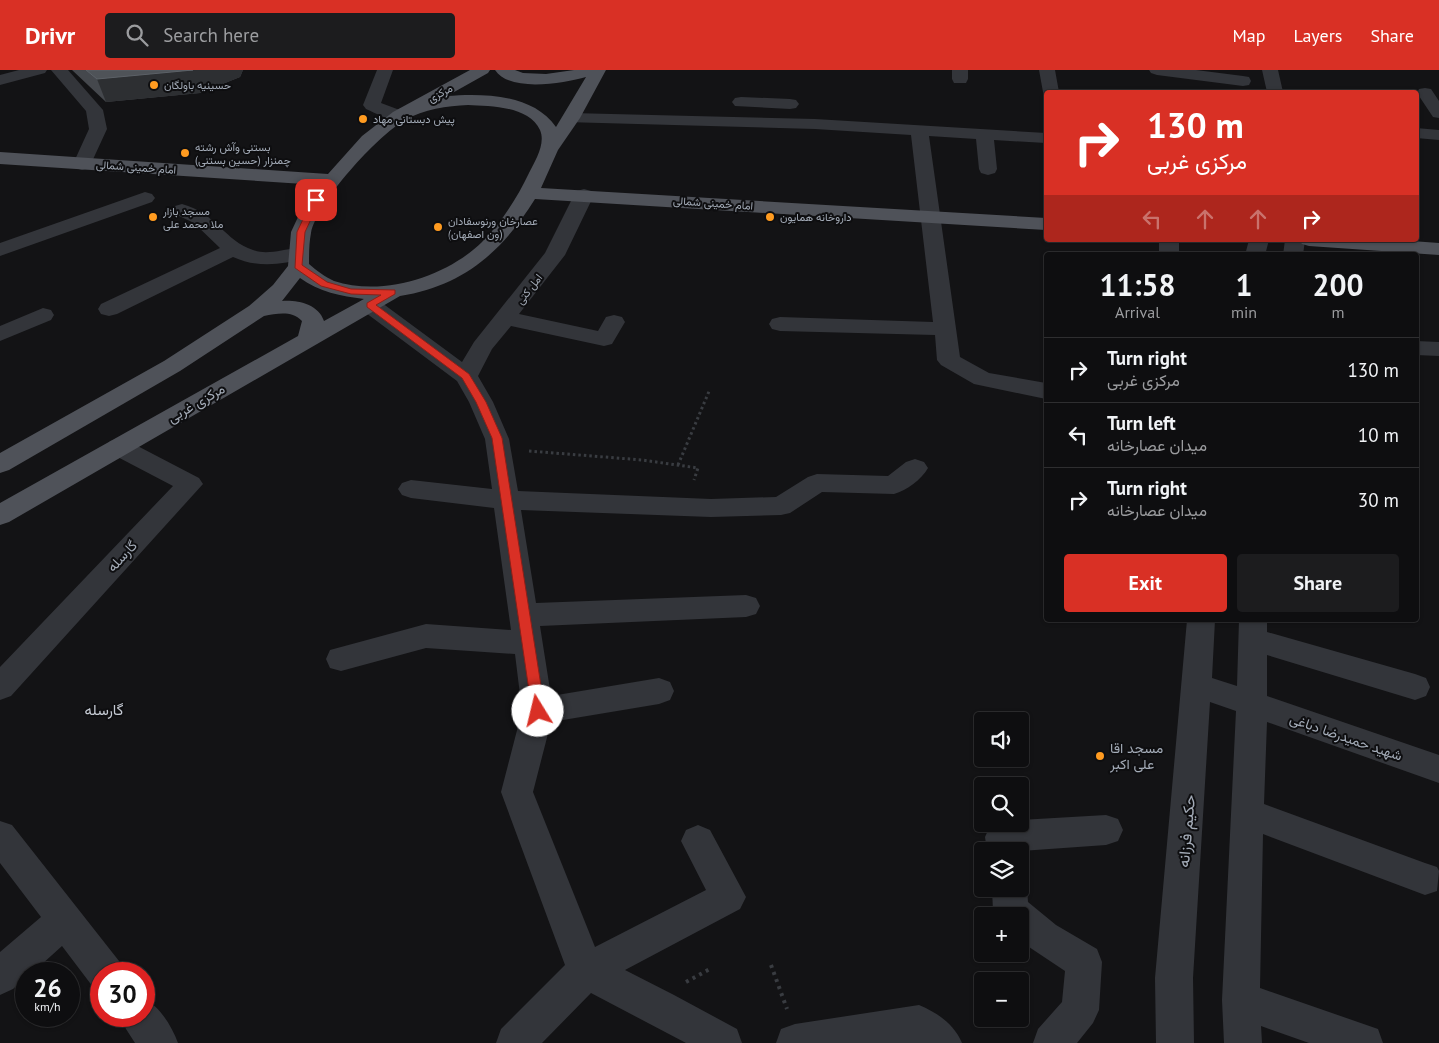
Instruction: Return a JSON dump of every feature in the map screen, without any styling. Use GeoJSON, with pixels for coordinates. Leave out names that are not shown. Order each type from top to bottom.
{"type":"FeatureCollection","features":[{"type":"Feature","properties":{"kind":"main road","name":"مرکزی"},"geometry":{"type":"LineString","coordinates":[[399,116],[482,70]]}},
{"type":"Feature","properties":{"kind":"main road"},"geometry":{"type":"LineString","coordinates":[[503,70],[519,76],[542,79],[574,76],[590,70]]}},
{"type":"Feature","properties":{"kind":"main road"},"geometry":{"type":"LineString","coordinates":[[298,260],[324,284],[381,299],[455,270],[481,253],[496,238],[530,193],[550,148],[571,118],[598,70]]}},
{"type":"Feature","properties":{"kind":"main road"},"geometry":{"type":"LineString","coordinates":[[0,464],[172,366],[257,312],[281,290],[298,260],[301,232],[316,200],[368,140],[399,116],[442,102],[485,100],[508,104],[529,110],[549,128],[550,148]]}},
{"type":"Feature","properties":{"kind":"main road","name":"امام خمینی شمالی"},"geometry":{"type":"LineString","coordinates":[[0,158],[332,180]]}},
{"type":"Feature","properties":{"kind":"main road","name":"امام خمینی شمالی"},"geometry":{"type":"LineString","coordinates":[[530,193],[1044,224]]}},
{"type":"Feature","properties":{"kind":"main road"},"geometry":{"type":"LineString","coordinates":[[1338,242],[1439,249]]}},
{"type":"Feature","properties":{"kind":"main road","name":"مرکزی غربی"},"geometry":{"type":"LineString","coordinates":[[0,515],[381,299]]}},
{"type":"Feature","properties":{"kind":"main road"},"geometry":{"type":"LineString","coordinates":[[257,312],[287,307],[309,313],[313,320],[309,339]]}},
{"type":"Feature","properties":{"kind":"street"},"geometry":{"type":"LineString","coordinates":[[0,80],[39,70]]}},
{"type":"Feature","properties":{"kind":"street"},"geometry":{"type":"LineString","coordinates":[[59,70],[94,110],[98,130],[82,164]]}},
{"type":"Feature","properties":{"kind":"street"},"geometry":{"type":"LineString","coordinates":[[385,70],[372,105],[399,116]]}},
{"type":"Feature","properties":{"kind":"street"},"geometry":{"type":"LineString","coordinates":[[1047,70],[1051,90]]}},
{"type":"Feature","properties":{"kind":"street"},"geometry":{"type":"LineString","coordinates":[[1157,70],[1242,81]]}},
{"type":"Feature","properties":{"kind":"street"},"geometry":{"type":"LineString","coordinates":[[1270,70],[1275,90]]}},
{"type":"Feature","properties":{"kind":"street"},"geometry":{"type":"LineString","coordinates":[[1425,93],[1439,113]]}},
{"type":"Feature","properties":{"kind":"street"},"geometry":{"type":"LineString","coordinates":[[741,102],[808,105],[815,124]]}},
{"type":"Feature","properties":{"kind":"street"},"geometry":{"type":"LineString","coordinates":[[571,118],[815,124],[1044,138]]}},
{"type":"Feature","properties":{"kind":"street"},"geometry":{"type":"LineString","coordinates":[[918,129],[932,217],[950,360],[982,379],[1044,391]]}},
{"type":"Feature","properties":{"kind":"street"},"geometry":{"type":"LineString","coordinates":[[984,133],[988,169]]}},
{"type":"Feature","properties":{"kind":"street"},"geometry":{"type":"LineString","coordinates":[[1419,133],[1439,135]]}},
{"type":"Feature","properties":{"kind":"street","name":"امل کتی"},"geometry":{"type":"LineString","coordinates":[[466,376],[482,347],[555,255],[584,195]]}},
{"type":"Feature","properties":{"kind":"street"},"geometry":{"type":"LineString","coordinates":[[0,250],[145,198]]}},
{"type":"Feature","properties":{"kind":"street"},"geometry":{"type":"LineString","coordinates":[[182,210],[201,219],[233,249],[250,256],[298,260]]}},
{"type":"Feature","properties":{"kind":"street"},"geometry":{"type":"LineString","coordinates":[[109,309],[233,249]]}},
{"type":"Feature","properties":{"kind":"street"},"geometry":{"type":"LineString","coordinates":[[381,299],[466,376],[481,402],[497,438],[538,711],[517,792],[586,971],[661,1008],[723,1043]]}},
{"type":"Feature","properties":{"kind":"street"},"geometry":{"type":"LineString","coordinates":[[0,334],[44,315]]}},
{"type":"Feature","properties":{"kind":"street"},"geometry":{"type":"LineString","coordinates":[[506,318],[604,339],[614,322]]}},
{"type":"Feature","properties":{"kind":"street"},"geometry":{"type":"LineString","coordinates":[[780,324],[946,329]]}},
{"type":"Feature","properties":{"kind":"street"},"geometry":{"type":"LineString","coordinates":[[1419,348],[1439,349]]}},
{"type":"Feature","properties":{"kind":"street","name":"گارسله"},"geometry":{"type":"LineString","coordinates":[[0,687],[190,484],[119,447]]}},
{"type":"Feature","properties":{"kind":"street"},"geometry":{"type":"LineString","coordinates":[[411,489],[506,500],[711,508],[781,506],[817,483],[894,486],[915,468]]}},
{"type":"Feature","properties":{"kind":"street"},"geometry":{"type":"LineString","coordinates":[[342,659],[426,636],[526,629],[746,606]]}},
{"type":"Feature","properties":{"kind":"street","name":"حکیم فرزانه"},"geometry":{"type":"LineString","coordinates":[[1175,1043],[1174,978],[1201,622]]}},
{"type":"Feature","properties":{"kind":"street"},"geometry":{"type":"LineString","coordinates":[[1243,1043],[1241,1000],[1247,813],[1251,766],[1253,629],[1415,687]]}},
{"type":"Feature","properties":{"kind":"street","name":"شهید حمیدرضا دباغی"},"geometry":{"type":"LineString","coordinates":[[1197,685],[1439,769]]}},
{"type":"Feature","properties":{"kind":"street"},"geometry":{"type":"LineString","coordinates":[[538,711],[659,691]]}},
{"type":"Feature","properties":{"kind":"street"},"geometry":{"type":"LineString","coordinates":[[1247,813],[1425,879]]}},
{"type":"Feature","properties":{"kind":"street"},"geometry":{"type":"LineString","coordinates":[[1003,842],[1002,837],[1106,830]]}},
{"type":"Feature","properties":{"kind":"street"},"geometry":{"type":"LineString","coordinates":[[515,1043],[586,971],[728,897],[698,840]]}},
{"type":"Feature","properties":{"kind":"street"},"geometry":{"type":"LineString","coordinates":[[3,847],[65,920],[97,962]]}},
{"type":"Feature","properties":{"kind":"street"},"geometry":{"type":"LineString","coordinates":[[0,976],[65,920]]}},
{"type":"Feature","properties":{"kind":"street"},"geometry":{"type":"LineString","coordinates":[[1029,925],[1043,937],[1084,962],[1080,1010],[1052,1043]]}},
{"type":"Feature","properties":{"kind":"street"},"geometry":{"type":"LineString","coordinates":[[1241,1000],[1364,1043]]}},
{"type":"Feature","properties":{"kind":"street"},"geometry":{"type":"LineString","coordinates":[[797,1043],[919,1024],[942,1043]]}},
{"type":"Feature","properties":{"kind":"street"},"geometry":{"type":"LineString","coordinates":[[147,1027],[159,1043]]}},
{"type":"Feature","properties":{"kind":"path"},"geometry":{"type":"LineString","coordinates":[[678,465],[710,389]]}},
{"type":"Feature","properties":{"kind":"path"},"geometry":{"type":"LineString","coordinates":[[498,448],[698,468],[685,507]]}},
{"type":"Feature","properties":{"kind":"path"},"geometry":{"type":"LineString","coordinates":[[771,965],[797,1043]]}},
{"type":"Feature","properties":{"kind":"building"},"geometry":{"type":"Polygon","coordinates":[[[86,70],[193,70],[97,79],[86,70]]]}},
{"type":"Feature","properties":{"kind":"place","name":"حسینیه باولگان"},"geometry":{"type":"Point","coordinates":[154,85]}},
{"type":"Feature","properties":{"kind":"place","name":"پیش دبستانی مهاد"},"geometry":{"type":"Point","coordinates":[363,119]}},
{"type":"Feature","properties":{"kind":"place","name":"بستنی وآش رشته چمنزار (حسین بستنی)"},"geometry":{"type":"Point","coordinates":[185,153]}},
{"type":"Feature","properties":{"kind":"place","name":"مسجد بازار ملا محمد علی"},"geometry":{"type":"Point","coordinates":[153,217]}},
{"type":"Feature","properties":{"kind":"place","name":"داروخانه همایون"},"geometry":{"type":"Point","coordinates":[770,217]}},
{"type":"Feature","properties":{"kind":"place","name":"عصارخان ورنوسفادان (ون اصفهان)"},"geometry":{"type":"Point","coordinates":[438,227]}},
{"type":"Feature","properties":{"kind":"place","name":"مسجد اقا علی اکبر"},"geometry":{"type":"Point","coordinates":[1100,756]}},
{"type":"Feature","properties":{"kind":"district","name":"گارسله"},"geometry":{"type":"Point","coordinates":[104,709]}},
{"type":"Feature","properties":{"kind":"route"},"geometry":{"type":"LineString","coordinates":[[316,200],[301,232],[298,266],[324,284],[351,292],[392,292],[370,305],[466,376],[481,402],[497,438],[538,711]]}}]}
